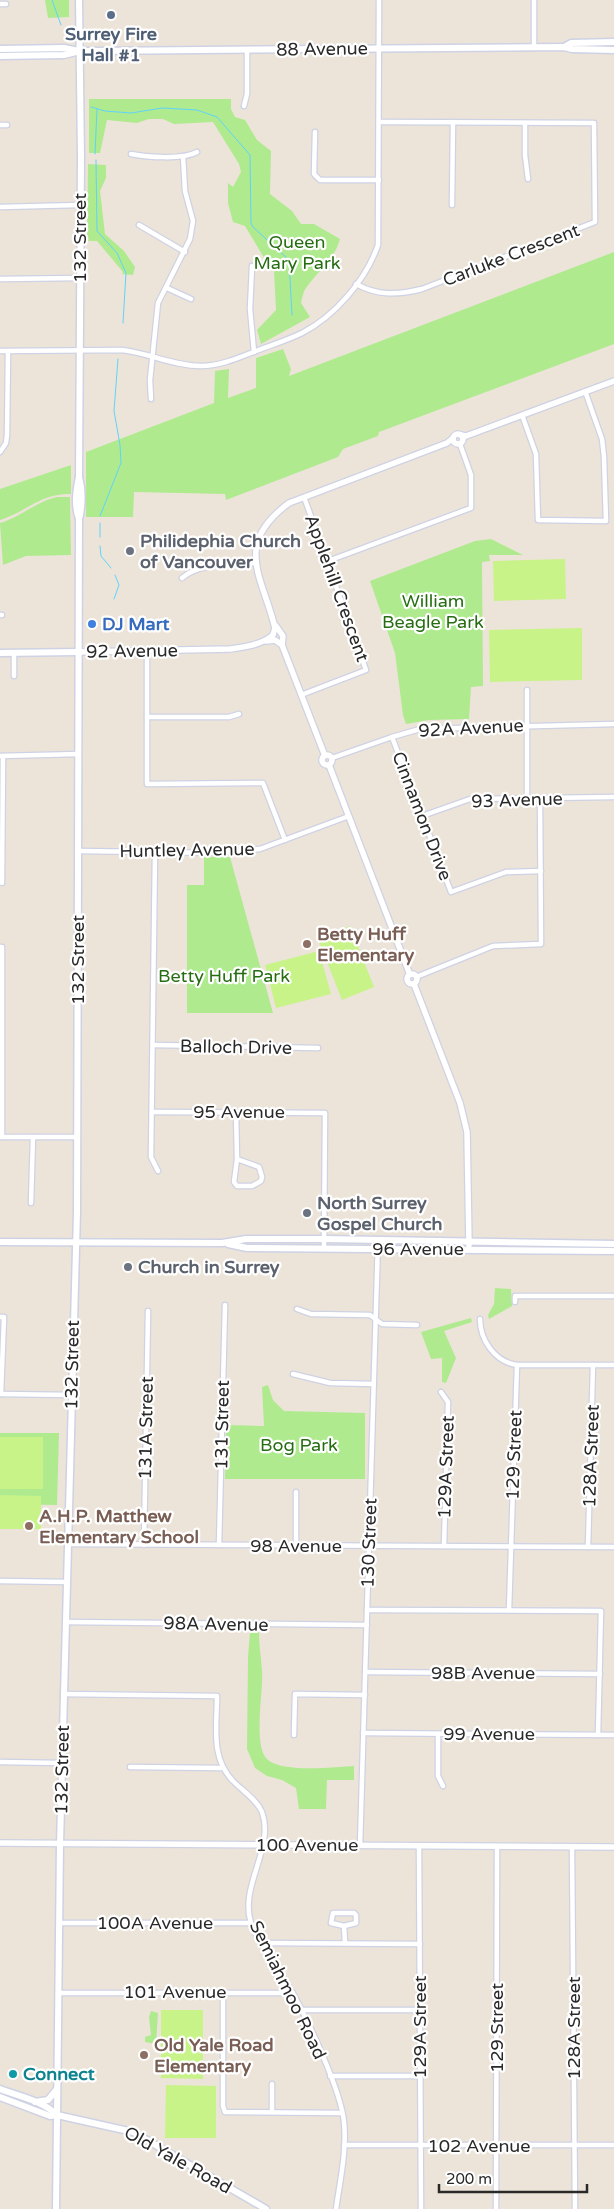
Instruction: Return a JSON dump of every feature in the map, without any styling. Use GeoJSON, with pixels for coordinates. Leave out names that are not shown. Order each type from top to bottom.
{"type":"FeatureCollection","features":[{"type":"Feature","properties":{"kind":"main road","name":"132 Street"},"geometry":{"type":"LineString","coordinates":[[56,2209],[60,1844],[76,1243],[79,851],[79,520],[76,510],[76,495],[79,477],[80,350],[79,0]]}},
{"type":"Feature","properties":{"kind":"main road","name":"88 Avenue"},"geometry":{"type":"LineString","coordinates":[[564,47],[571,43],[614,42]]}},
{"type":"Feature","properties":{"kind":"main road","name":"88 Avenue"},"geometry":{"type":"LineString","coordinates":[[0,48],[64,48],[80,51],[564,47],[572,49],[614,50]]}},
{"type":"Feature","properties":{"kind":"main road","name":"88 Avenue"},"geometry":{"type":"LineString","coordinates":[[0,56],[64,55],[80,51]]}},
{"type":"Feature","properties":{"kind":"main road","name":"92 Avenue"},"geometry":{"type":"LineString","coordinates":[[0,653],[78,652]]}},
{"type":"Feature","properties":{"kind":"main road","name":"96 Avenue"},"geometry":{"type":"LineString","coordinates":[[0,1242],[222,1243],[246,1239],[324,1239],[614,1244]]}},
{"type":"Feature","properties":{"kind":"main road","name":"96 Avenue"},"geometry":{"type":"LineString","coordinates":[[222,1243],[247,1248],[614,1251]]}},
{"type":"Feature","properties":{"kind":"main road"},"geometry":{"type":"LineString","coordinates":[[545,1251],[556,1243]]}},
{"type":"Feature","properties":{"kind":"main road"},"geometry":{"type":"LineString","coordinates":[[569,1251],[584,1244]]}},
{"type":"Feature","properties":{"kind":"main road","name":"Old Yale Road"},"geometry":{"type":"LineString","coordinates":[[0,2089],[50,2109],[57,2115]]}},
{"type":"Feature","properties":{"kind":"main road"},"geometry":{"type":"LineString","coordinates":[[34,2102],[48,2100],[56,2089]]}},
{"type":"Feature","properties":{"kind":"main road","name":"Old Yale Road"},"geometry":{"type":"LineString","coordinates":[[0,2097],[50,2116],[57,2115],[133,2132],[266,2209]]}},
{"type":"Feature","properties":{"kind":"street"},"geometry":{"type":"LineString","coordinates":[[0,352],[122,350],[176,363],[202,366],[221,363],[302,333],[317,324],[340,303],[371,262],[378,245],[379,0]]}},
{"type":"Feature","properties":{"kind":"street"},"geometry":{"type":"LineString","coordinates":[[534,0],[534,47]]}},
{"type":"Feature","properties":{"kind":"street"},"geometry":{"type":"LineString","coordinates":[[0,4],[6,4]]}},
{"type":"Feature","properties":{"kind":"street"},"geometry":{"type":"LineString","coordinates":[[244,106],[247,94],[247,50]]}},
{"type":"Feature","properties":{"kind":"street","name":"Carluke Crescent"},"geometry":{"type":"LineString","coordinates":[[356,284],[367,290],[387,294],[403,294],[422,289],[595,222],[594,123],[379,122]]}},
{"type":"Feature","properties":{"kind":"street"},"geometry":{"type":"LineString","coordinates":[[452,205],[453,122]]}},
{"type":"Feature","properties":{"kind":"street"},"geometry":{"type":"LineString","coordinates":[[525,123],[525,155],[528,179]]}},
{"type":"Feature","properties":{"kind":"street"},"geometry":{"type":"LineString","coordinates":[[0,125],[7,125]]}},
{"type":"Feature","properties":{"kind":"street"},"geometry":{"type":"LineString","coordinates":[[315,132],[314,174],[320,180],[379,180]]}},
{"type":"Feature","properties":{"kind":"street"},"geometry":{"type":"LineString","coordinates":[[131,154],[141,156],[190,156],[197,152]]}},
{"type":"Feature","properties":{"kind":"street"},"geometry":{"type":"LineString","coordinates":[[151,399],[150,380],[158,303],[190,239],[192,221],[185,191],[183,156]]}},
{"type":"Feature","properties":{"kind":"street"},"geometry":{"type":"LineString","coordinates":[[317,187],[320,180]]}},
{"type":"Feature","properties":{"kind":"street"},"geometry":{"type":"LineString","coordinates":[[0,207],[80,206]]}},
{"type":"Feature","properties":{"kind":"street"},"geometry":{"type":"LineString","coordinates":[[139,225],[185,252]]}},
{"type":"Feature","properties":{"kind":"street"},"geometry":{"type":"LineString","coordinates":[[252,266],[250,309],[254,352]]}},
{"type":"Feature","properties":{"kind":"street"},"geometry":{"type":"LineString","coordinates":[[0,279],[80,278]]}},
{"type":"Feature","properties":{"kind":"street"},"geometry":{"type":"LineString","coordinates":[[167,288],[191,299]]}},
{"type":"Feature","properties":{"kind":"street"},"geometry":{"type":"LineString","coordinates":[[0,452],[6,443],[7,435],[8,351]]}},
{"type":"Feature","properties":{"kind":"street"},"geometry":{"type":"LineString","coordinates":[[329,765],[323,763],[325,756],[278,638],[255,563],[258,545],[271,520],[290,503],[304,497],[614,381]]}},
{"type":"Feature","properties":{"kind":"street"},"geometry":{"type":"LineString","coordinates":[[522,415],[536,454],[538,520],[606,521],[602,439],[585,391]]}},
{"type":"Feature","properties":{"kind":"street"},"geometry":{"type":"LineString","coordinates":[[328,561],[471,508],[471,475],[458,440]]}},
{"type":"Feature","properties":{"kind":"street","name":"Applehill Crescent"},"geometry":{"type":"LineString","coordinates":[[302,695],[366,670],[304,497]]}},
{"type":"Feature","properties":{"kind":"street"},"geometry":{"type":"LineString","coordinates":[[182,578],[190,571],[216,566],[255,563]]}},
{"type":"Feature","properties":{"kind":"street","name":"92 Avenue"},"geometry":{"type":"LineString","coordinates":[[78,652],[230,649],[251,646],[278,638]]}},
{"type":"Feature","properties":{"kind":"street"},"geometry":{"type":"LineString","coordinates":[[147,651],[147,784],[263,783],[286,840]]}},
{"type":"Feature","properties":{"kind":"street"},"geometry":{"type":"LineString","coordinates":[[14,653],[14,676]]}},
{"type":"Feature","properties":{"kind":"street"},"geometry":{"type":"LineString","coordinates":[[527,690],[527,799]]}},
{"type":"Feature","properties":{"kind":"street"},"geometry":{"type":"LineString","coordinates":[[147,717],[229,718],[239,714]]}},
{"type":"Feature","properties":{"kind":"street","name":"92A Avenue"},"geometry":{"type":"LineString","coordinates":[[332,758],[414,730],[527,725],[614,724]]}},
{"type":"Feature","properties":{"kind":"street","name":"Cinnamon Drive"},"geometry":{"type":"LineString","coordinates":[[392,737],[451,892],[506,872],[541,871]]}},
{"type":"Feature","properties":{"kind":"street"},"geometry":{"type":"LineString","coordinates":[[2,883],[1,756],[79,754]]}},
{"type":"Feature","properties":{"kind":"street"},"geometry":{"type":"LineString","coordinates":[[325,756],[332,758],[332,762],[329,765]]}},
{"type":"Feature","properties":{"kind":"street"},"geometry":{"type":"LineString","coordinates":[[329,765],[413,976]]}},
{"type":"Feature","properties":{"kind":"street","name":"93 Avenue"},"geometry":{"type":"LineString","coordinates":[[422,816],[470,799],[614,797]]}},
{"type":"Feature","properties":{"kind":"street"},"geometry":{"type":"LineString","coordinates":[[469,1250],[467,1132],[460,1103],[414,984],[408,982],[407,978],[493,946],[541,944],[540,798]]}},
{"type":"Feature","properties":{"kind":"street","name":"Huntley Avenue"},"geometry":{"type":"LineString","coordinates":[[79,851],[236,852],[260,849],[348,816]]}},
{"type":"Feature","properties":{"kind":"street"},"geometry":{"type":"LineString","coordinates":[[155,852],[152,956],[151,1157],[158,1171]]}},
{"type":"Feature","properties":{"kind":"street"},"geometry":{"type":"LineString","coordinates":[[1,947],[1,1137],[77,1137]]}},
{"type":"Feature","properties":{"kind":"street","name":"Balloch Drive"},"geometry":{"type":"LineString","coordinates":[[153,1046],[318,1048]]}},
{"type":"Feature","properties":{"kind":"street","name":"95 Avenue"},"geometry":{"type":"LineString","coordinates":[[152,1112],[325,1112],[324,1239]]}},
{"type":"Feature","properties":{"kind":"street"},"geometry":{"type":"LineString","coordinates":[[236,1112],[237,1159],[234,1182],[237,1186],[252,1186],[260,1181],[262,1177],[259,1167],[237,1159]]}},
{"type":"Feature","properties":{"kind":"street"},"geometry":{"type":"LineString","coordinates":[[31,1203],[33,1137]]}},
{"type":"Feature","properties":{"kind":"street"},"geometry":{"type":"LineString","coordinates":[[324,1239],[324,1249]]}},
{"type":"Feature","properties":{"kind":"street","name":"130 Street"},"geometry":{"type":"LineString","coordinates":[[360,1846],[378,1240]]}},
{"type":"Feature","properties":{"kind":"street"},"geometry":{"type":"LineString","coordinates":[[515,1302],[515,1296],[614,1296]]}},
{"type":"Feature","properties":{"kind":"street","name":"131 Street"},"geometry":{"type":"LineString","coordinates":[[219,1545],[225,1306]]}},
{"type":"Feature","properties":{"kind":"street"},"geometry":{"type":"LineString","coordinates":[[297,1309],[311,1314],[370,1315],[382,1324],[417,1325]]}},
{"type":"Feature","properties":{"kind":"street","name":"131A Street"},"geometry":{"type":"LineString","coordinates":[[144,1545],[148,1311]]}},
{"type":"Feature","properties":{"kind":"street"},"geometry":{"type":"LineString","coordinates":[[0,1317],[4,1317],[1,1394],[72,1395]]}},
{"type":"Feature","properties":{"kind":"street"},"geometry":{"type":"LineString","coordinates":[[480,1319],[482,1333],[495,1354],[504,1362],[516,1365],[614,1364]]}},
{"type":"Feature","properties":{"kind":"street","name":"129 Street"},"geometry":{"type":"LineString","coordinates":[[509,1610],[516,1365]]}},
{"type":"Feature","properties":{"kind":"street","name":"128A Street"},"geometry":{"type":"LineString","coordinates":[[588,1547],[593,1365]]}},
{"type":"Feature","properties":{"kind":"street"},"geometry":{"type":"LineString","coordinates":[[292,1374],[330,1383],[374,1384]]}},
{"type":"Feature","properties":{"kind":"street","name":"129A Street"},"geometry":{"type":"LineString","coordinates":[[441,1392],[448,1402],[444,1546]]}},
{"type":"Feature","properties":{"kind":"street"},"geometry":{"type":"LineString","coordinates":[[296,1492],[296,1546]]}},
{"type":"Feature","properties":{"kind":"street","name":"98 Avenue"},"geometry":{"type":"LineString","coordinates":[[68,1544],[614,1547]]}},
{"type":"Feature","properties":{"kind":"street"},"geometry":{"type":"LineString","coordinates":[[0,1581],[67,1582]]}},
{"type":"Feature","properties":{"kind":"street"},"geometry":{"type":"LineString","coordinates":[[367,1610],[601,1611],[598,1735]]}},
{"type":"Feature","properties":{"kind":"street","name":"98A Avenue"},"geometry":{"type":"LineString","coordinates":[[66,1622],[367,1625]]}},
{"type":"Feature","properties":{"kind":"street","name":"98B Avenue"},"geometry":{"type":"LineString","coordinates":[[365,1672],[600,1674]]}},
{"type":"Feature","properties":{"kind":"street"},"geometry":{"type":"LineString","coordinates":[[64,1694],[217,1696],[218,1752],[222,1768],[130,1768]]}},
{"type":"Feature","properties":{"kind":"street"},"geometry":{"type":"LineString","coordinates":[[294,1735],[295,1694],[365,1696]]}},
{"type":"Feature","properties":{"kind":"street","name":"99 Avenue"},"geometry":{"type":"LineString","coordinates":[[364,1733],[614,1735]]}},
{"type":"Feature","properties":{"kind":"street"},"geometry":{"type":"LineString","coordinates":[[438,1734],[438,1776],[443,1786]]}},
{"type":"Feature","properties":{"kind":"street"},"geometry":{"type":"LineString","coordinates":[[0,1762],[62,1762]]}},
{"type":"Feature","properties":{"kind":"street","name":"Semiahmoo Road"},"geometry":{"type":"LineString","coordinates":[[222,1768],[260,1807],[264,1821],[264,1845],[249,1896],[251,1923],[301,2010],[330,2076],[342,2113],[344,2145],[336,2209]]}},
{"type":"Feature","properties":{"kind":"street","name":"100 Avenue"},"geometry":{"type":"LineString","coordinates":[[0,1842],[60,1844],[614,1847]]}},
{"type":"Feature","properties":{"kind":"street","name":"129A Street"},"geometry":{"type":"LineString","coordinates":[[419,1846],[420,2209]]}},
{"type":"Feature","properties":{"kind":"street","name":"129 Street"},"geometry":{"type":"LineString","coordinates":[[496,2209],[498,1846]]}},
{"type":"Feature","properties":{"kind":"street","name":"128A Street"},"geometry":{"type":"LineString","coordinates":[[572,1847],[575,2209]]}},
{"type":"Feature","properties":{"kind":"street"},"geometry":{"type":"LineString","coordinates":[[333,1913],[354,1913],[356,1915],[356,1923],[344,1926],[331,1924],[333,1913]]}},
{"type":"Feature","properties":{"kind":"street","name":"100A Avenue"},"geometry":{"type":"LineString","coordinates":[[59,1923],[251,1923]]}},
{"type":"Feature","properties":{"kind":"street"},"geometry":{"type":"LineString","coordinates":[[344,1926],[344,1943]]}},
{"type":"Feature","properties":{"kind":"street"},"geometry":{"type":"LineString","coordinates":[[262,1943],[420,1944]]}},
{"type":"Feature","properties":{"kind":"street","name":"101 Avenue"},"geometry":{"type":"LineString","coordinates":[[58,1993],[292,1993]]}},
{"type":"Feature","properties":{"kind":"street"},"geometry":{"type":"LineString","coordinates":[[223,1993],[223,2106],[225,2112],[342,2113]]}},
{"type":"Feature","properties":{"kind":"street"},"geometry":{"type":"LineString","coordinates":[[301,2010],[420,2010]]}},
{"type":"Feature","properties":{"kind":"street"},"geometry":{"type":"LineString","coordinates":[[330,2076],[420,2076]]}},
{"type":"Feature","properties":{"kind":"street"},"geometry":{"type":"LineString","coordinates":[[272,2084],[272,2112]]}},
{"type":"Feature","properties":{"kind":"street","name":"102 Avenue"},"geometry":{"type":"LineString","coordinates":[[344,2145],[614,2145]]}},
{"type":"Feature","properties":{"kind":"green space"},"geometry":{"type":"Polygon","coordinates":[[[45,0],[69,0],[69,17],[48,18],[45,0]]]}},
{"type":"Feature","properties":{"kind":"green space","name":"Queen Mary Park"},"geometry":{"type":"Polygon","coordinates":[[[89,99],[231,99],[231,109],[235,117],[245,120],[257,140],[271,151],[270,194],[292,211],[301,224],[314,224],[340,239],[330,259],[303,293],[301,303],[310,317],[261,344],[257,330],[276,310],[274,270],[272,271],[245,226],[233,222],[228,203],[228,183],[233,187],[241,172],[239,164],[213,122],[174,124],[163,119],[149,119],[137,123],[107,120],[100,153],[89,153],[89,99]]]}},
{"type":"Feature","properties":{"kind":"green space"},"geometry":{"type":"Polygon","coordinates":[[[88,164],[106,165],[106,178],[100,191],[105,234],[124,251],[135,267],[133,275],[122,274],[123,272],[97,241],[87,241],[88,164]]]}},
{"type":"Feature","properties":{"kind":"green space"},"geometry":{"type":"Polygon","coordinates":[[[614,252],[614,344],[379,432],[378,436],[343,449],[338,457],[226,500],[225,494],[134,492],[133,517],[86,517],[86,452],[214,403],[215,371],[229,369],[228,398],[256,388],[256,358],[283,349],[291,369],[289,376],[614,252]]]}},
{"type":"Feature","properties":{"kind":"green space"},"geometry":{"type":"Polygon","coordinates":[[[71,465],[71,494],[50,497],[0,520],[0,489],[71,465]]]}},
{"type":"Feature","properties":{"kind":"green space"},"geometry":{"type":"Polygon","coordinates":[[[57,497],[70,497],[71,555],[26,556],[3,565],[0,523],[57,497]]]}},
{"type":"Feature","properties":{"kind":"green space","name":"William Beagle Park"},"geometry":{"type":"Polygon","coordinates":[[[491,539],[523,555],[489,555],[490,561],[482,562],[483,686],[471,687],[469,719],[429,720],[406,724],[403,715],[395,653],[370,581],[475,541],[491,539]]]}},
{"type":"Feature","properties":{"kind":"green space"},"geometry":{"type":"Polygon","coordinates":[[[565,559],[566,599],[494,601],[493,561],[565,559]]]}},
{"type":"Feature","properties":{"kind":"green space"},"geometry":{"type":"Polygon","coordinates":[[[582,628],[582,680],[490,682],[489,630],[582,628]]]}},
{"type":"Feature","properties":{"kind":"green space","name":"Betty Huff Park"},"geometry":{"type":"Polygon","coordinates":[[[204,857],[230,857],[273,1013],[187,1013],[187,885],[204,885],[204,857]]]}},
{"type":"Feature","properties":{"kind":"green space"},"geometry":{"type":"Polygon","coordinates":[[[350,926],[374,987],[342,1000],[318,939],[350,926]]]}},
{"type":"Feature","properties":{"kind":"green space"},"geometry":{"type":"Polygon","coordinates":[[[319,951],[331,994],[276,1008],[265,965],[319,951]]]}},
{"type":"Feature","properties":{"kind":"green space"},"geometry":{"type":"Polygon","coordinates":[[[495,1288],[511,1289],[512,1306],[489,1319],[488,1315],[494,1304],[495,1288]]]}},
{"type":"Feature","properties":{"kind":"green space"},"geometry":{"type":"Polygon","coordinates":[[[471,1318],[472,1322],[444,1331],[456,1358],[446,1383],[442,1382],[442,1358],[431,1359],[421,1332],[471,1318]]]}},
{"type":"Feature","properties":{"kind":"green space","name":"Bog Park"},"geometry":{"type":"Polygon","coordinates":[[[268,1385],[273,1400],[284,1411],[365,1413],[365,1479],[225,1479],[226,1425],[264,1426],[262,1387],[268,1385]]]}},
{"type":"Feature","properties":{"kind":"green space"},"geometry":{"type":"Polygon","coordinates":[[[0,1433],[59,1433],[57,1505],[0,1504],[0,1433]]]}},
{"type":"Feature","properties":{"kind":"green space"},"geometry":{"type":"Polygon","coordinates":[[[0,1437],[43,1437],[43,1489],[0,1489],[0,1437]]]}},
{"type":"Feature","properties":{"kind":"green space"},"geometry":{"type":"Polygon","coordinates":[[[0,1495],[41,1496],[41,1529],[0,1529],[0,1495]]]}},
{"type":"Feature","properties":{"kind":"green space"},"geometry":{"type":"Polygon","coordinates":[[[250,1632],[259,1632],[262,1670],[260,1731],[263,1753],[268,1760],[285,1767],[297,1768],[354,1766],[354,1780],[327,1780],[326,1809],[299,1809],[296,1788],[282,1780],[267,1776],[255,1768],[247,1749],[250,1632]]]}},
{"type":"Feature","properties":{"kind":"green space"},"geometry":{"type":"Polygon","coordinates":[[[161,2010],[203,2010],[203,2079],[161,2078],[161,2010]]]}},
{"type":"Feature","properties":{"kind":"green space"},"geometry":{"type":"Polygon","coordinates":[[[151,2011],[158,2013],[156,2044],[145,2042],[145,2037],[151,2035],[149,2017],[151,2011]]]}},
{"type":"Feature","properties":{"kind":"green space"},"geometry":{"type":"Polygon","coordinates":[[[166,2085],[216,2086],[216,2138],[165,2138],[166,2085]]]}},
{"type":"Feature","properties":{"kind":"waterway"},"geometry":{"type":"LineString","coordinates":[[52,0],[61,25]]}},
{"type":"Feature","properties":{"kind":"waterway"},"geometry":{"type":"LineString","coordinates":[[91,107],[105,111],[131,113],[162,108],[197,110],[217,117],[250,155],[251,223],[289,260],[292,315]]}},
{"type":"Feature","properties":{"kind":"waterway"},"geometry":{"type":"LineString","coordinates":[[95,154],[97,109]]}},
{"type":"Feature","properties":{"kind":"waterway"},"geometry":{"type":"LineString","coordinates":[[96,160],[97,231],[117,253],[126,273],[123,323]]}},
{"type":"Feature","properties":{"kind":"waterway"},"geometry":{"type":"LineString","coordinates":[[100,516],[121,463],[114,411],[118,359]]}},
{"type":"Feature","properties":{"kind":"waterway"},"geometry":{"type":"LineString","coordinates":[[100,523],[100,537]]}},
{"type":"Feature","properties":{"kind":"waterway"},"geometry":{"type":"LineString","coordinates":[[100,546],[101,556],[111,568]]}},
{"type":"Feature","properties":{"kind":"waterway"},"geometry":{"type":"LineString","coordinates":[[114,599],[119,585],[115,575]]}},
{"type":"Feature","properties":{"kind":"place","name":"Surrey Fire Hall #1"},"geometry":{"type":"Point","coordinates":[111,15]}},
{"type":"Feature","properties":{"kind":"place","name":"Philidephia Church of Vancouver"},"geometry":{"type":"Point","coordinates":[130,551]}},
{"type":"Feature","properties":{"kind":"place","name":"DJ Mart"},"geometry":{"type":"Point","coordinates":[92,624]}},
{"type":"Feature","properties":{"kind":"place","name":"Betty Huff Elementary"},"geometry":{"type":"Point","coordinates":[307,944]}},
{"type":"Feature","properties":{"kind":"place","name":"North Surrey Gospel Church"},"geometry":{"type":"Point","coordinates":[307,1213]}},
{"type":"Feature","properties":{"kind":"place","name":"Church in Surrey"},"geometry":{"type":"Point","coordinates":[128,1267]}},
{"type":"Feature","properties":{"kind":"place","name":"A.H.P. Matthew Elementary School"},"geometry":{"type":"Point","coordinates":[29,1526]}},
{"type":"Feature","properties":{"kind":"place","name":"Old Yale Road Elementary"},"geometry":{"type":"Point","coordinates":[144,2055]}},
{"type":"Feature","properties":{"kind":"place","name":"Connect"},"geometry":{"type":"Point","coordinates":[13,2074]}}]}
